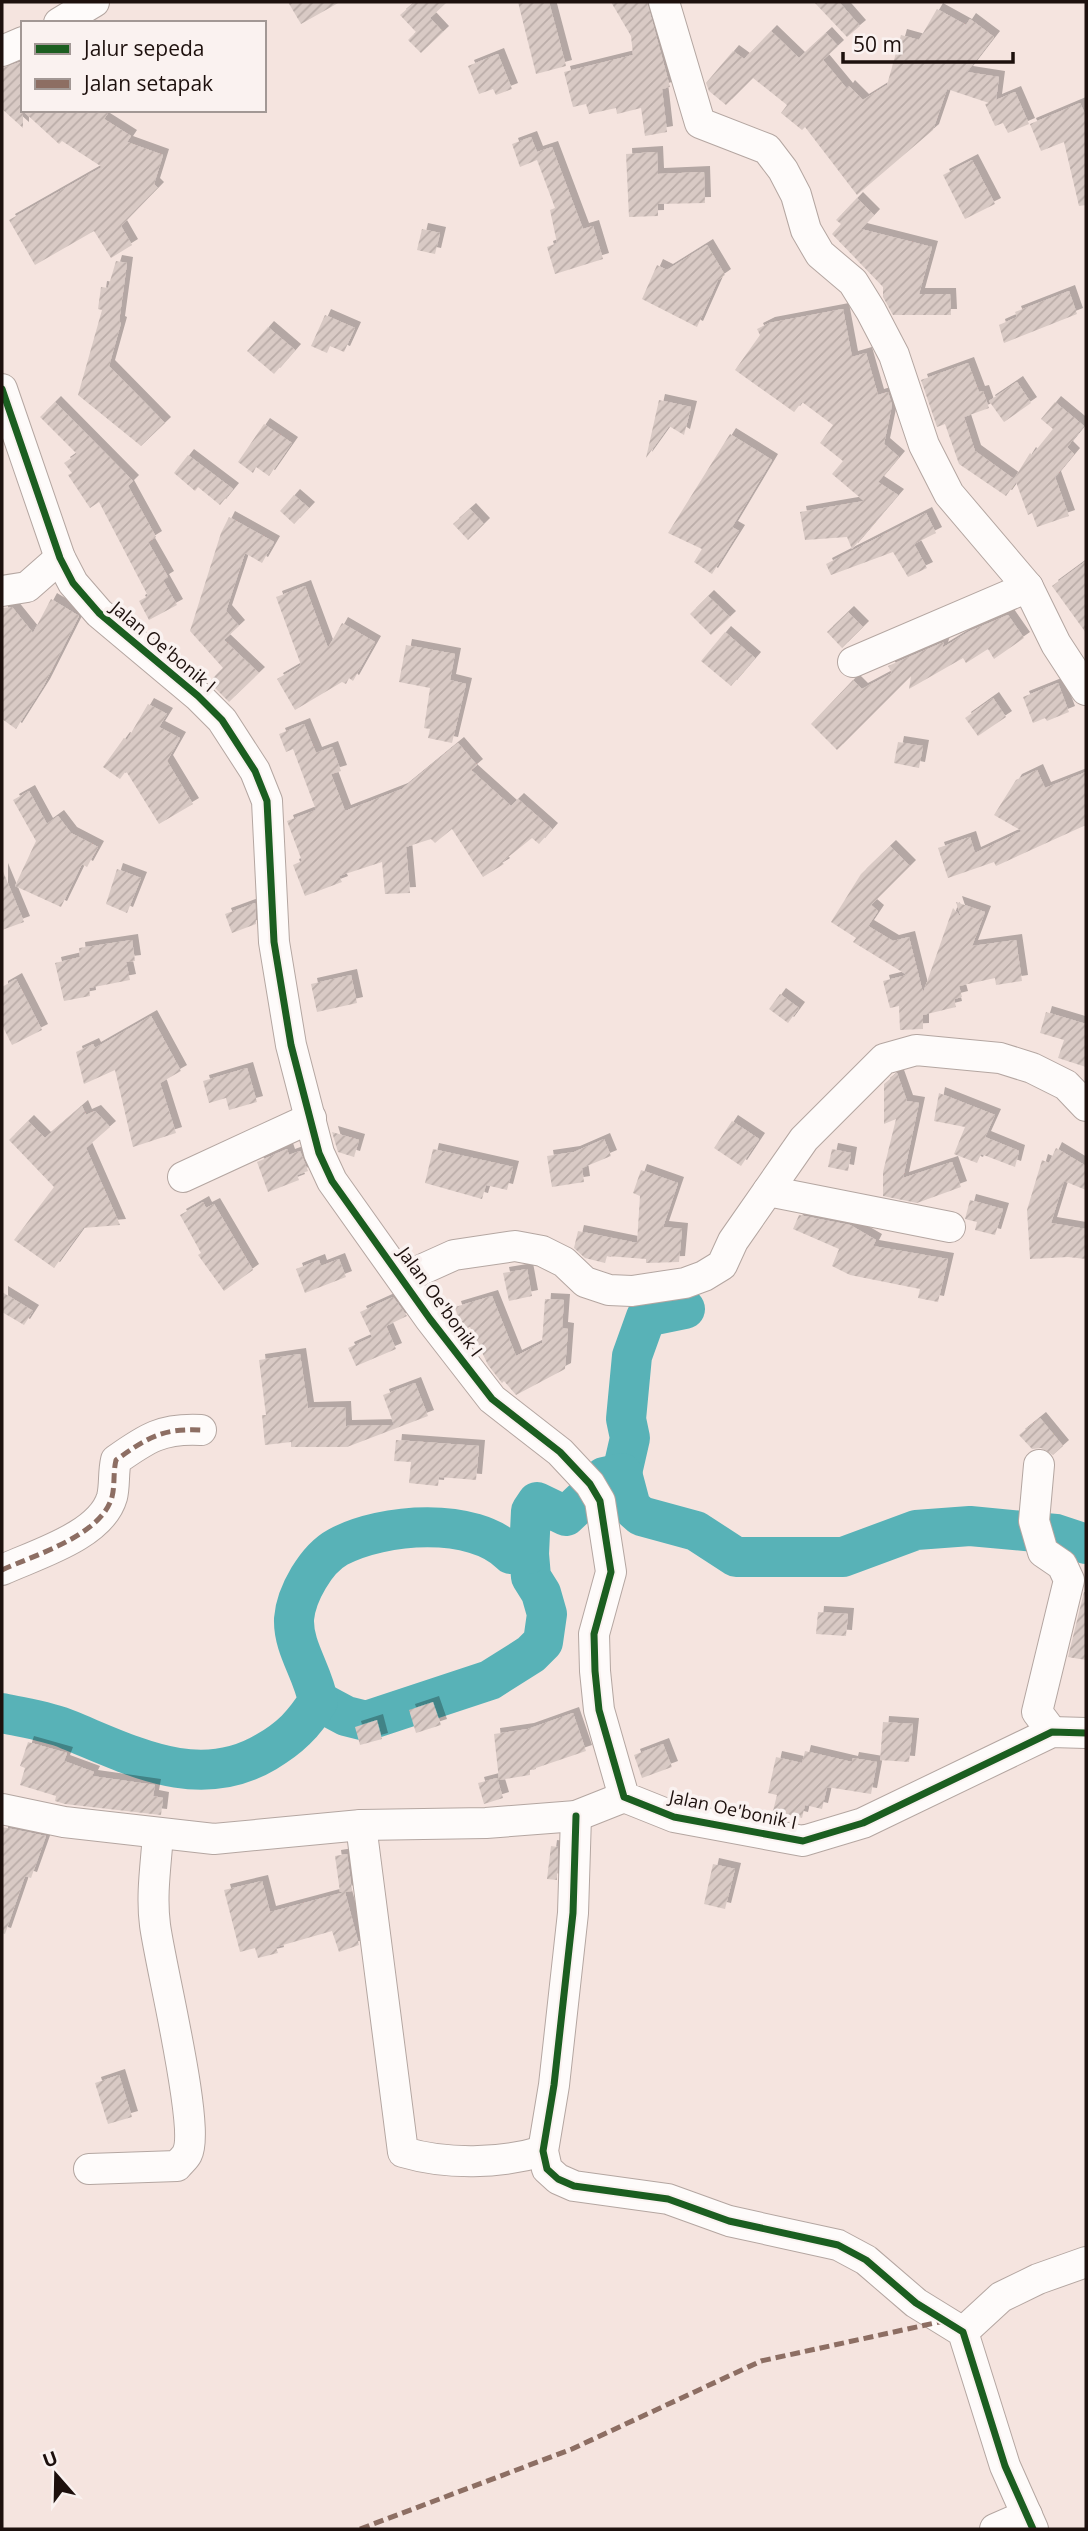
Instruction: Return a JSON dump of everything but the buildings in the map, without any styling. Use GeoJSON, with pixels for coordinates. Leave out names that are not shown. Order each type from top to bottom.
{"type":"FeatureCollection","features":[{"type":"Feature","properties":{"kind":"street"},"geometry":{"type":"LineString","coordinates":[[62,21],[93,2]]}},
{"type":"Feature","properties":{"kind":"street"},"geometry":{"type":"LineString","coordinates":[[664,2],[700,123],[768,149],[783,170],[796,195],[806,230],[820,254],[853,282],[872,311],[894,355],[924,445],[948,494],[1028,587],[1056,644],[1086,690]]}},
{"type":"Feature","properties":{"kind":"street"},"geometry":{"type":"LineString","coordinates":[[2,51],[21,43]]}},
{"type":"Feature","properties":{"kind":"street","name":"Jalan Oe'bonik I"},"geometry":{"type":"LineString","coordinates":[[2,389],[60,558],[73,583],[99,614],[198,696],[222,720],[255,771],[268,813],[274,942],[291,1045],[319,1153],[332,1181],[430,1319],[492,1399],[560,1452],[595,1492],[611,1572],[594,1634],[595,1671],[599,1710],[624,1797],[674,1817],[803,1841],[863,1823],[1052,1732],[1086,1732]]}},
{"type":"Feature","properties":{"kind":"street"},"geometry":{"type":"LineString","coordinates":[[2,591],[27,587],[60,558]]}},
{"type":"Feature","properties":{"kind":"street"},"geometry":{"type":"LineString","coordinates":[[853,662],[1028,587]]}},
{"type":"Feature","properties":{"kind":"street"},"geometry":{"type":"LineString","coordinates":[[403,1278],[454,1255],[515,1247],[542,1251],[564,1262],[585,1282],[609,1290],[632,1291],[685,1283],[722,1265],[733,1241],[804,1139],[884,1059],[916,1050],[1000,1058],[1032,1068],[1066,1085],[1086,1105]]}},
{"type":"Feature","properties":{"kind":"street"},"geometry":{"type":"LineString","coordinates":[[183,1177],[311,1118]]}},
{"type":"Feature","properties":{"kind":"street"},"geometry":{"type":"LineString","coordinates":[[768,1191],[950,1227]]}},
{"type":"Feature","properties":{"kind":"street"},"geometry":{"type":"LineString","coordinates":[[2,1570],[69,1540],[87,1528],[111,1500],[116,1460],[154,1434],[176,1429],[201,1430]]}},
{"type":"Feature","properties":{"kind":"street"},"geometry":{"type":"LineString","coordinates":[[1039,1465],[1034,1521],[1043,1552],[1062,1565],[1078,1581],[1037,1712],[1052,1732]]}},
{"type":"Feature","properties":{"kind":"street"},"geometry":{"type":"LineString","coordinates":[[2,1809],[64,1822],[214,1839],[361,1825],[486,1823],[576,1816],[624,1797]]}},
{"type":"Feature","properties":{"kind":"street"},"geometry":{"type":"LineString","coordinates":[[576,1816],[573,1913],[554,2085],[543,2151],[547,2169],[558,2179],[574,2186],[668,2199],[729,2221],[838,2245],[866,2260],[916,2302],[963,2332],[1005,2466],[1030,2522],[995,2529]]}},
{"type":"Feature","properties":{"kind":"street"},"geometry":{"type":"LineString","coordinates":[[361,1825],[403,2152],[428,2160],[514,2160],[543,2151]]}},
{"type":"Feature","properties":{"kind":"street"},"geometry":{"type":"LineString","coordinates":[[89,2169],[177,2166],[188,2153],[190,2137],[182,2060],[155,1923],[153,1897],[158,1834]]}},
{"type":"Feature","properties":{"kind":"street"},"geometry":{"type":"LineString","coordinates":[[963,2332],[1001,2297],[1038,2279],[1086,2262]]}},
{"type":"Feature","properties":{"kind":"waterway"},"geometry":{"type":"LineString","coordinates":[[622,1473],[630,1438],[626,1419],[632,1356],[646,1317],[685,1309]]}},
{"type":"Feature","properties":{"kind":"waterway"},"geometry":{"type":"LineString","coordinates":[[2,1713],[61,1727],[166,1766],[216,1769],[241,1764],[266,1752],[289,1736],[302,1724],[318,1701],[297,1640],[294,1619],[303,1588],[315,1568],[330,1553],[357,1539],[379,1533],[428,1527],[475,1534],[495,1542],[511,1554],[529,1554],[531,1511],[537,1502],[566,1516],[585,1498],[601,1492],[604,1477],[622,1473],[631,1507],[641,1516],[696,1531],[736,1557],[843,1557],[916,1530],[970,1526],[1056,1534],[1086,1544]]}},
{"type":"Feature","properties":{"kind":"waterway"},"geometry":{"type":"LineString","coordinates":[[318,1701],[346,1716],[366,1721],[490,1680],[531,1654],[543,1642],[547,1614],[541,1593],[531,1577],[529,1554]]}},
{"type":"Feature","properties":{"kind":"marked path"},"geometry":{"type":"LineString","coordinates":[[2,1570],[48,1551],[95,1523],[112,1497],[116,1460],[156,1436],[176,1431],[201,1430]]}},
{"type":"Feature","properties":{"kind":"marked path"},"geometry":{"type":"LineString","coordinates":[[360,2529],[572,2449],[761,2361],[944,2321]]}},
{"type":"Feature","properties":{"kind":"cycle path"},"geometry":{"type":"LineString","coordinates":[[2,389],[60,558],[73,583],[99,613],[198,696],[222,720],[255,771],[267,801],[274,942],[291,1045],[319,1153],[332,1181],[430,1319],[492,1399],[560,1452],[590,1484],[600,1501],[611,1572],[594,1634],[595,1671],[599,1710],[624,1797],[674,1817],[803,1841],[863,1823],[1052,1732],[1086,1733]]}},
{"type":"Feature","properties":{"kind":"cycle path"},"geometry":{"type":"LineString","coordinates":[[576,1816],[573,1913],[554,2085],[543,2151],[547,2169],[558,2179],[574,2186],[668,2199],[729,2221],[838,2245],[866,2260],[916,2303],[963,2332],[1005,2466],[1033,2529]]}}]}
